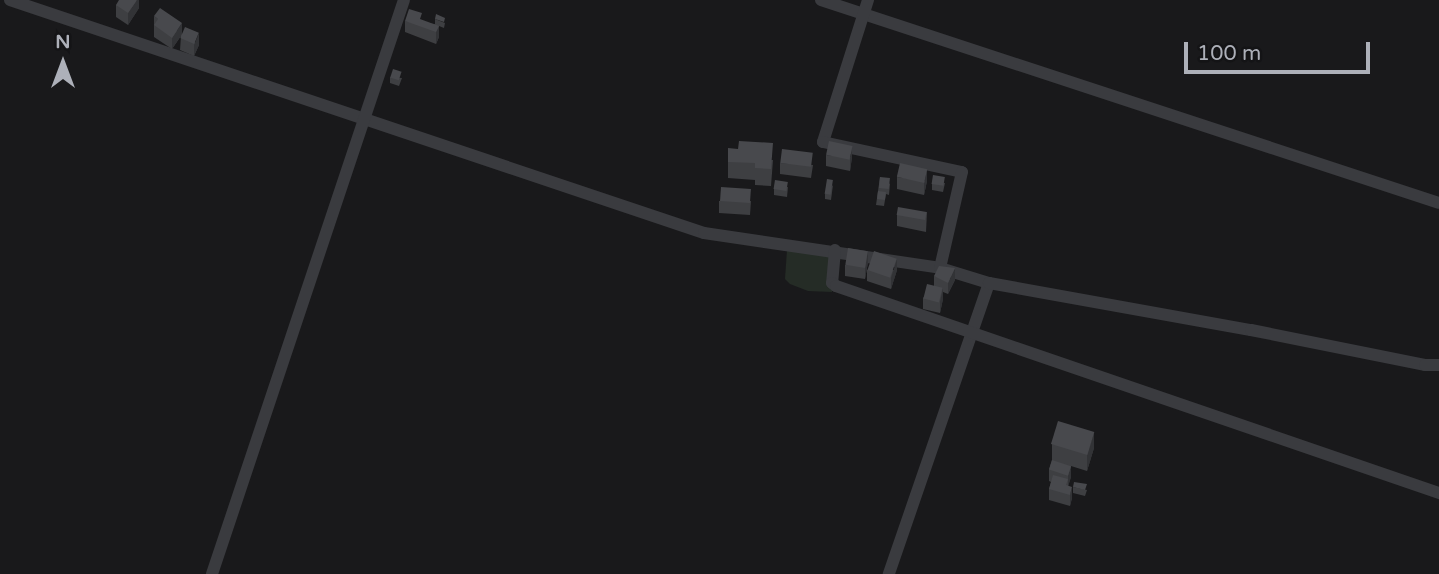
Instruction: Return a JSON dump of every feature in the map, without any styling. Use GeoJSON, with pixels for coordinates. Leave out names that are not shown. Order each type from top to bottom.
{"type":"FeatureCollection","features":[{"type":"Feature","properties":{"kind":"street"},"geometry":{"type":"LineString","coordinates":[[10,0],[704,233],[941,266],[989,284],[1439,365]]}},
{"type":"Feature","properties":{"kind":"street"},"geometry":{"type":"LineString","coordinates":[[212,574],[404,0]]}},
{"type":"Feature","properties":{"kind":"street"},"geometry":{"type":"LineString","coordinates":[[821,0],[1439,203]]}},
{"type":"Feature","properties":{"kind":"street"},"geometry":{"type":"LineString","coordinates":[[868,0],[823,142],[962,172],[941,266]]}},
{"type":"Feature","properties":{"kind":"street"},"geometry":{"type":"LineString","coordinates":[[835,250],[832,283],[836,286],[1439,494]]}},
{"type":"Feature","properties":{"kind":"street"},"geometry":{"type":"LineString","coordinates":[[889,574],[989,284]]}},
{"type":"Feature","properties":{"kind":"shaded area"},"geometry":{"type":"Polygon","coordinates":[[[787,250],[833,256],[832,292],[808,291],[790,284],[785,279],[787,250]]]}},
{"type":"Feature","properties":{"kind":"building"},"geometry":{"type":"Polygon","coordinates":[[[119,0],[137,0],[128,13],[116,5],[119,0]]]}},
{"type":"Feature","properties":{"kind":"building"},"geometry":{"type":"Polygon","coordinates":[[[160,8],[182,23],[172,38],[154,25],[158,19],[154,16],[160,8]]]}},
{"type":"Feature","properties":{"kind":"building"},"geometry":{"type":"Polygon","coordinates":[[[409,9],[422,13],[420,19],[439,26],[436,32],[405,21],[409,9]]]}},
{"type":"Feature","properties":{"kind":"building"},"geometry":{"type":"Polygon","coordinates":[[[436,14],[445,18],[444,22],[435,19],[436,14]]]}},
{"type":"Feature","properties":{"kind":"building"},"geometry":{"type":"Polygon","coordinates":[[[185,27],[199,33],[194,44],[180,38],[185,27]]]}},
{"type":"Feature","properties":{"kind":"building"},"geometry":{"type":"Polygon","coordinates":[[[393,69],[402,72],[399,80],[390,78],[393,69]]]}},
{"type":"Feature","properties":{"kind":"building"},"geometry":{"type":"Polygon","coordinates":[[[739,141],[773,143],[771,169],[755,168],[755,163],[728,162],[728,148],[738,149],[739,141]]]}},
{"type":"Feature","properties":{"kind":"building"},"geometry":{"type":"Polygon","coordinates":[[[829,141],[852,146],[850,160],[826,155],[829,141]]]}},
{"type":"Feature","properties":{"kind":"building"},"geometry":{"type":"Polygon","coordinates":[[[782,149],[813,153],[811,167],[780,163],[782,149]]]}},
{"type":"Feature","properties":{"kind":"building"},"geometry":{"type":"Polygon","coordinates":[[[900,163],[927,169],[924,183],[897,177],[900,163]]]}},
{"type":"Feature","properties":{"kind":"building"},"geometry":{"type":"Polygon","coordinates":[[[933,175],[945,177],[943,186],[932,184],[933,175]]]}},
{"type":"Feature","properties":{"kind":"building"},"geometry":{"type":"Polygon","coordinates":[[[880,177],[890,178],[889,189],[879,188],[880,177]]]}},
{"type":"Feature","properties":{"kind":"building"},"geometry":{"type":"Polygon","coordinates":[[[827,179],[833,180],[831,195],[825,194],[827,179]]]}},
{"type":"Feature","properties":{"kind":"building"},"geometry":{"type":"Polygon","coordinates":[[[775,180],[788,182],[786,191],[774,189],[775,180]]]}},
{"type":"Feature","properties":{"kind":"building"},"geometry":{"type":"Polygon","coordinates":[[[721,187],[751,189],[750,203],[720,201],[721,187]]]}},
{"type":"Feature","properties":{"kind":"building"},"geometry":{"type":"Polygon","coordinates":[[[878,191],[886,192],[885,200],[877,199],[878,191]]]}},
{"type":"Feature","properties":{"kind":"building"},"geometry":{"type":"Polygon","coordinates":[[[898,207],[927,212],[925,220],[897,215],[898,207]]]}},
{"type":"Feature","properties":{"kind":"building"},"geometry":{"type":"Polygon","coordinates":[[[848,248],[868,251],[865,268],[845,265],[848,248]]]}},
{"type":"Feature","properties":{"kind":"building"},"geometry":{"type":"Polygon","coordinates":[[[874,251],[897,259],[890,278],[867,270],[874,251]]]}},
{"type":"Feature","properties":{"kind":"building"},"geometry":{"type":"Polygon","coordinates":[[[939,266],[955,268],[948,283],[934,276],[939,266]]]}},
{"type":"Feature","properties":{"kind":"building"},"geometry":{"type":"Polygon","coordinates":[[[927,284],[943,288],[939,302],[923,299],[927,284]]]}},
{"type":"Feature","properties":{"kind":"building"},"geometry":{"type":"Polygon","coordinates":[[[1058,421],[1094,432],[1087,455],[1051,444],[1058,421]]]}},
{"type":"Feature","properties":{"kind":"building"},"geometry":{"type":"Polygon","coordinates":[[[1052,460],[1071,466],[1068,476],[1049,470],[1052,460]]]}},
{"type":"Feature","properties":{"kind":"building"},"geometry":{"type":"Polygon","coordinates":[[[1053,475],[1068,479],[1066,485],[1072,487],[1070,495],[1049,489],[1053,475]]]}},
{"type":"Feature","properties":{"kind":"building"},"geometry":{"type":"Polygon","coordinates":[[[1074,482],[1087,484],[1085,490],[1073,487],[1074,482]]]}}]}
